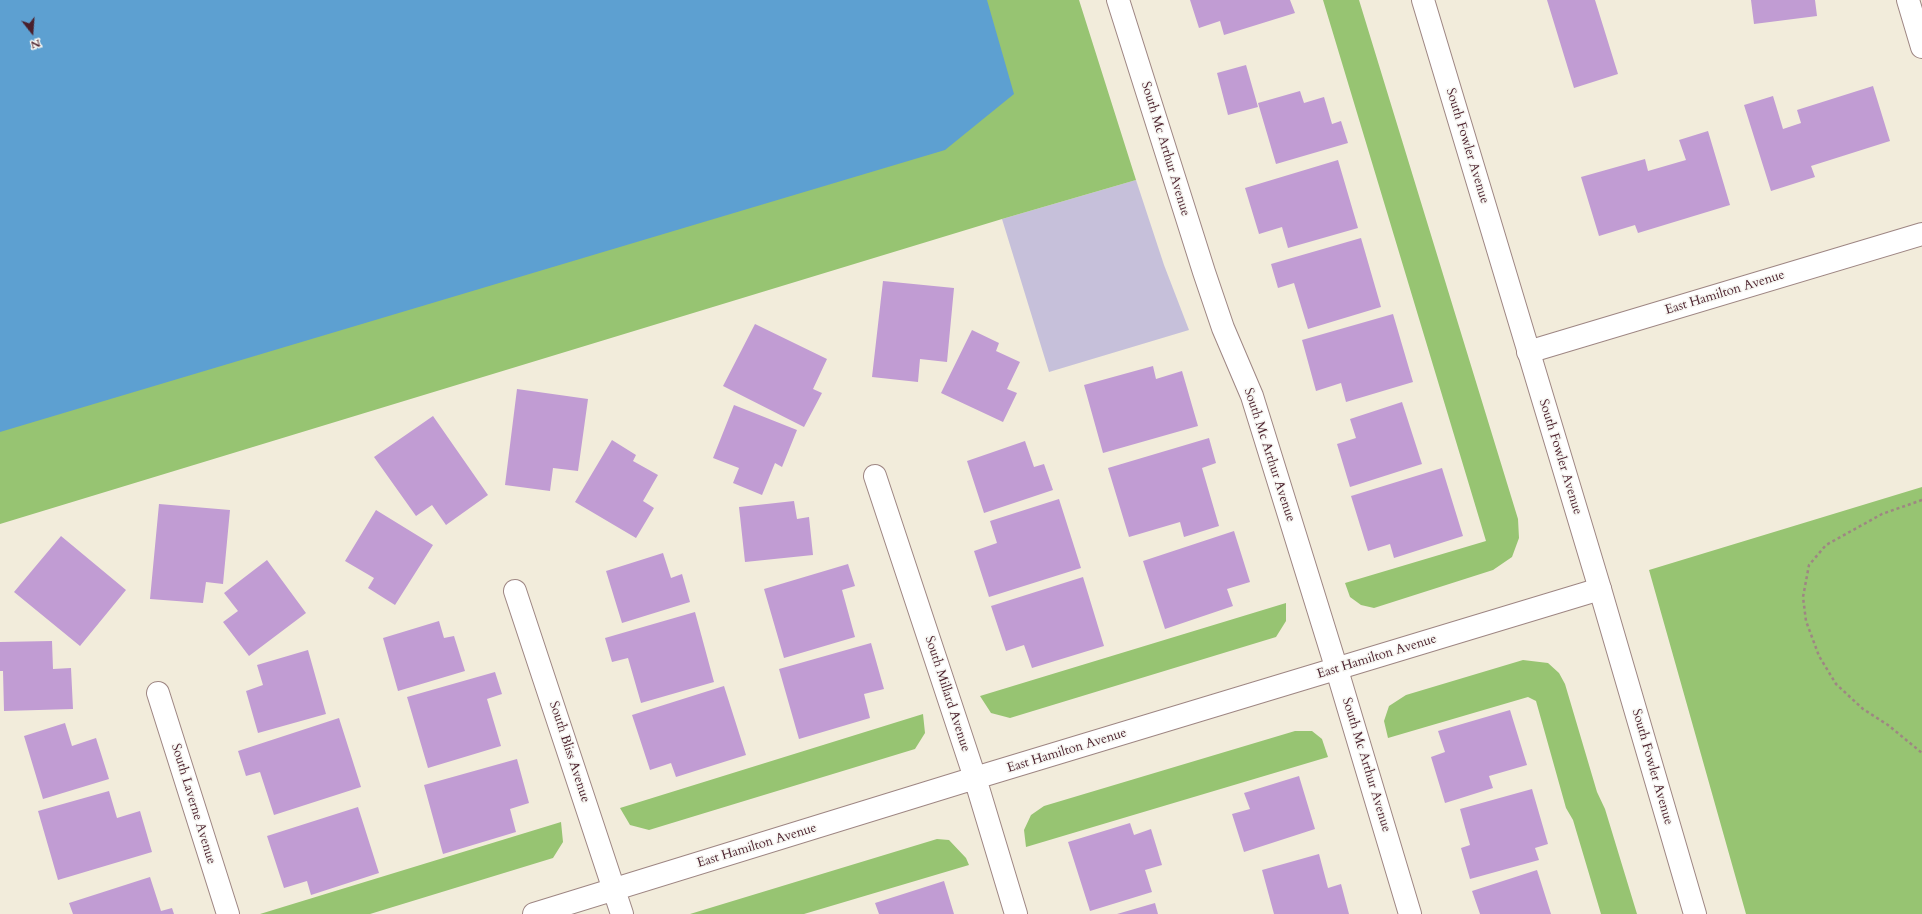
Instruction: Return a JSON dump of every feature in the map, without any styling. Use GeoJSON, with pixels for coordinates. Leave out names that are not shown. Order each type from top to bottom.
{"type":"FeatureCollection","features":[{"type":"Feature","properties":{"kind":"street","name":"South Mc Arthur Avenue"},"geometry":{"type":"LineString","coordinates":[[1118,0],[1204,272],[1223,328],[1252,396],[1337,670],[1410,914]]}},
{"type":"Feature","properties":{"kind":"street","name":"South Fowler Avenue"},"geometry":{"type":"LineString","coordinates":[[1423,0],[1600,589],[1695,914]]}},
{"type":"Feature","properties":{"kind":"street"},"geometry":{"type":"LineString","coordinates":[[1908,0],[1922,47]]}},
{"type":"Feature","properties":{"kind":"street","name":"East Hamilton Avenue"},"geometry":{"type":"LineString","coordinates":[[1528,352],[1922,234]]}},
{"type":"Feature","properties":{"kind":"street","name":"South Millard Avenue"},"geometry":{"type":"LineString","coordinates":[[874,476],[975,778],[1016,914]]}},
{"type":"Feature","properties":{"kind":"street","name":"East Hamilton Avenue"},"geometry":{"type":"LineString","coordinates":[[534,914],[975,778],[1337,670],[1600,589]]}},
{"type":"Feature","properties":{"kind":"street","name":"South Bliss Avenue"},"geometry":{"type":"LineString","coordinates":[[515,591],[622,914]]}},
{"type":"Feature","properties":{"kind":"street","name":"South Laverne Avenue"},"geometry":{"type":"LineString","coordinates":[[158,693],[228,914]]}},
{"type":"Feature","properties":{"kind":"path"},"geometry":{"type":"LineString","coordinates":[[1922,500],[1882,514],[1826,545],[1809,565],[1803,597],[1806,621],[1819,656],[1836,684],[1863,709],[1888,725],[1922,753]]}},
{"type":"Feature","properties":{"kind":"shaded area"},"geometry":{"type":"Polygon","coordinates":[[[1136,180],[1164,265],[1189,330],[1049,372],[1002,219],[1136,180]]]}},
{"type":"Feature","properties":{"kind":"green space"},"geometry":{"type":"Polygon","coordinates":[[[0,0],[1079,0],[1136,180],[1002,219],[0,524],[0,0]]]}},
{"type":"Feature","properties":{"kind":"green space"},"geometry":{"type":"Polygon","coordinates":[[[1323,0],[1359,0],[1518,519],[1519,538],[1512,557],[1493,570],[1374,608],[1361,605],[1350,597],[1345,583],[1486,541],[1323,0]]]}},
{"type":"Feature","properties":{"kind":"green space"},"geometry":{"type":"Polygon","coordinates":[[[1922,487],[1922,914],[1746,914],[1649,570],[1922,487]]]}},
{"type":"Feature","properties":{"kind":"green space"},"geometry":{"type":"Polygon","coordinates":[[[1286,603],[1286,621],[1276,637],[1010,718],[991,713],[980,696],[1286,603]]]}},
{"type":"Feature","properties":{"kind":"green space"},"geometry":{"type":"Polygon","coordinates":[[[1523,660],[1548,663],[1559,673],[1565,684],[1597,792],[1605,809],[1637,914],[1601,914],[1573,820],[1566,808],[1536,701],[1528,697],[1388,738],[1384,721],[1389,706],[1406,695],[1523,660]]]}},
{"type":"Feature","properties":{"kind":"green space"},"geometry":{"type":"Polygon","coordinates":[[[923,714],[925,733],[915,749],[649,830],[630,825],[620,808],[923,714]]]}},
{"type":"Feature","properties":{"kind":"green space"},"geometry":{"type":"Polygon","coordinates":[[[1295,731],[1312,731],[1322,739],[1328,757],[1026,847],[1024,830],[1031,815],[1044,806],[1295,731]]]}},
{"type":"Feature","properties":{"kind":"green space"},"geometry":{"type":"Polygon","coordinates":[[[561,822],[563,842],[553,858],[370,914],[260,914],[561,822]]]}},
{"type":"Feature","properties":{"kind":"green space"},"geometry":{"type":"Polygon","coordinates":[[[937,839],[949,840],[966,858],[969,865],[804,914],[690,914],[937,839]]]}},
{"type":"Feature","properties":{"kind":"water"},"geometry":{"type":"Polygon","coordinates":[[[0,0],[987,0],[1014,94],[945,150],[0,432],[0,0]]]}},
{"type":"Feature","properties":{"kind":"building"},"geometry":{"type":"Polygon","coordinates":[[[1190,0],[1290,0],[1295,13],[1224,35],[1220,21],[1199,28],[1190,0]]]}},
{"type":"Feature","properties":{"kind":"building"},"geometry":{"type":"Polygon","coordinates":[[[1547,0],[1595,0],[1618,74],[1574,88],[1547,0]]]}},
{"type":"Feature","properties":{"kind":"building"},"geometry":{"type":"Polygon","coordinates":[[[1751,0],[1815,0],[1817,16],[1754,24],[1751,0]]]}},
{"type":"Feature","properties":{"kind":"building"},"geometry":{"type":"Polygon","coordinates":[[[1246,65],[1258,107],[1228,115],[1217,73],[1246,65]]]}},
{"type":"Feature","properties":{"kind":"building"},"geometry":{"type":"Polygon","coordinates":[[[1873,86],[1890,141],[1811,166],[1815,177],[1771,191],[1744,105],[1773,96],[1783,129],[1801,123],[1797,110],[1873,86]]]}},
{"type":"Feature","properties":{"kind":"building"},"geometry":{"type":"Polygon","coordinates":[[[1300,91],[1304,103],[1324,97],[1332,124],[1341,121],[1348,143],[1276,164],[1258,103],[1300,91]]]}},
{"type":"Feature","properties":{"kind":"building"},"geometry":{"type":"Polygon","coordinates":[[[1708,131],[1730,205],[1638,233],[1635,225],[1599,236],[1581,177],[1645,159],[1648,171],[1686,160],[1679,140],[1708,131]]]}},
{"type":"Feature","properties":{"kind":"building"},"geometry":{"type":"Polygon","coordinates":[[[1338,160],[1358,228],[1288,248],[1282,227],[1259,234],[1245,188],[1338,160]]]}},
{"type":"Feature","properties":{"kind":"building"},"geometry":{"type":"Polygon","coordinates":[[[1361,238],[1381,307],[1308,329],[1294,283],[1278,288],[1271,264],[1361,238]]]}},
{"type":"Feature","properties":{"kind":"building"},"geometry":{"type":"Polygon","coordinates":[[[883,281],[954,288],[947,362],[920,359],[918,382],[872,377],[883,281]]]}},
{"type":"Feature","properties":{"kind":"building"},"geometry":{"type":"Polygon","coordinates":[[[1393,314],[1413,382],[1346,402],[1341,383],[1316,391],[1302,340],[1393,314]]]}},
{"type":"Feature","properties":{"kind":"building"},"geometry":{"type":"Polygon","coordinates":[[[755,324],[827,359],[813,389],[822,393],[804,427],[723,386],[755,324]]]}},
{"type":"Feature","properties":{"kind":"building"},"geometry":{"type":"Polygon","coordinates":[[[972,330],[999,343],[996,351],[1020,362],[1007,389],[1017,393],[1003,422],[941,393],[972,330]]]}},
{"type":"Feature","properties":{"kind":"building"},"geometry":{"type":"Polygon","coordinates":[[[1153,366],[1156,379],[1182,371],[1198,426],[1103,453],[1084,385],[1153,366]]]}},
{"type":"Feature","properties":{"kind":"building"},"geometry":{"type":"Polygon","coordinates":[[[517,389],[588,399],[578,471],[553,468],[550,491],[505,485],[517,389]]]}},
{"type":"Feature","properties":{"kind":"building"},"geometry":{"type":"Polygon","coordinates":[[[1402,402],[1422,464],[1350,487],[1337,444],[1356,438],[1350,419],[1402,402]]]}},
{"type":"Feature","properties":{"kind":"building"},"geometry":{"type":"Polygon","coordinates":[[[734,405],[797,430],[782,467],[775,463],[762,495],[733,483],[739,468],[713,458],[734,405]]]}},
{"type":"Feature","properties":{"kind":"building"},"geometry":{"type":"Polygon","coordinates":[[[433,416],[488,495],[446,525],[432,505],[416,516],[374,457],[433,416]]]}},
{"type":"Feature","properties":{"kind":"building"},"geometry":{"type":"Polygon","coordinates":[[[1209,438],[1216,463],[1202,468],[1219,526],[1184,537],[1180,522],[1129,537],[1108,468],[1209,438]]]}},
{"type":"Feature","properties":{"kind":"building"},"geometry":{"type":"Polygon","coordinates":[[[612,440],[636,455],[633,461],[658,475],[643,501],[654,508],[636,538],[575,502],[612,440]]]}},
{"type":"Feature","properties":{"kind":"building"},"geometry":{"type":"Polygon","coordinates":[[[1025,441],[1034,467],[1044,464],[1053,490],[984,513],[967,461],[1025,441]]]}},
{"type":"Feature","properties":{"kind":"building"},"geometry":{"type":"Polygon","coordinates":[[[1442,468],[1463,536],[1394,558],[1390,544],[1368,551],[1351,496],[1442,468]]]}},
{"type":"Feature","properties":{"kind":"building"},"geometry":{"type":"Polygon","coordinates":[[[1059,499],[1081,568],[989,597],[974,551],[997,543],[990,521],[1059,499]]]}},
{"type":"Feature","properties":{"kind":"building"},"geometry":{"type":"Polygon","coordinates":[[[794,501],[797,519],[809,517],[813,555],[745,562],[739,507],[794,501]]]}},
{"type":"Feature","properties":{"kind":"building"},"geometry":{"type":"Polygon","coordinates":[[[159,504],[230,510],[223,584],[206,582],[203,603],[150,599],[159,504]]]}},
{"type":"Feature","properties":{"kind":"building"},"geometry":{"type":"Polygon","coordinates":[[[376,510],[433,545],[395,605],[368,588],[374,578],[345,561],[376,510]]]}},
{"type":"Feature","properties":{"kind":"building"},"geometry":{"type":"Polygon","coordinates":[[[1234,531],[1250,582],[1227,589],[1233,606],[1165,629],[1143,561],[1234,531]]]}},
{"type":"Feature","properties":{"kind":"building"},"geometry":{"type":"Polygon","coordinates":[[[61,536],[126,590],[80,646],[14,592],[61,536]]]}},
{"type":"Feature","properties":{"kind":"building"},"geometry":{"type":"Polygon","coordinates":[[[663,553],[671,578],[682,574],[690,602],[622,623],[606,571],[663,553]]]}},
{"type":"Feature","properties":{"kind":"building"},"geometry":{"type":"Polygon","coordinates":[[[267,560],[306,613],[249,656],[223,622],[238,611],[224,593],[267,560]]]}},
{"type":"Feature","properties":{"kind":"building"},"geometry":{"type":"Polygon","coordinates":[[[848,564],[855,586],[842,590],[855,637],[784,658],[764,589],[848,564]]]}},
{"type":"Feature","properties":{"kind":"building"},"geometry":{"type":"Polygon","coordinates":[[[1083,577],[1104,646],[1032,668],[1024,645],[1006,651],[991,606],[1083,577]]]}},
{"type":"Feature","properties":{"kind":"building"},"geometry":{"type":"Polygon","coordinates":[[[695,612],[714,682],[641,703],[628,658],[612,662],[605,638],[695,612]]]}},
{"type":"Feature","properties":{"kind":"building"},"geometry":{"type":"Polygon","coordinates":[[[439,621],[444,638],[454,636],[465,671],[398,691],[383,638],[439,621]]]}},
{"type":"Feature","properties":{"kind":"building"},"geometry":{"type":"Polygon","coordinates":[[[52,641],[53,669],[71,668],[73,709],[4,711],[3,671],[0,671],[0,642],[52,641]]]}},
{"type":"Feature","properties":{"kind":"building"},"geometry":{"type":"Polygon","coordinates":[[[871,643],[884,689],[864,694],[870,718],[799,739],[779,669],[871,643]]]}},
{"type":"Feature","properties":{"kind":"building"},"geometry":{"type":"Polygon","coordinates":[[[308,650],[326,714],[258,733],[246,691],[263,685],[257,665],[308,650]]]}},
{"type":"Feature","properties":{"kind":"building"},"geometry":{"type":"Polygon","coordinates":[[[495,672],[502,694],[487,699],[501,746],[428,768],[407,697],[495,672]]]}},
{"type":"Feature","properties":{"kind":"building"},"geometry":{"type":"Polygon","coordinates":[[[724,686],[746,755],[676,777],[671,763],[650,770],[632,715],[724,686]]]}},
{"type":"Feature","properties":{"kind":"building"},"geometry":{"type":"Polygon","coordinates":[[[1510,710],[1527,765],[1489,776],[1493,788],[1445,803],[1431,757],[1445,752],[1438,731],[1510,710]]]}},
{"type":"Feature","properties":{"kind":"building"},"geometry":{"type":"Polygon","coordinates":[[[339,718],[361,787],[274,815],[260,772],[246,776],[238,751],[339,718]]]}},
{"type":"Feature","properties":{"kind":"building"},"geometry":{"type":"Polygon","coordinates":[[[65,723],[72,746],[96,738],[109,779],[43,799],[24,736],[65,723]]]}},
{"type":"Feature","properties":{"kind":"building"},"geometry":{"type":"Polygon","coordinates":[[[517,759],[529,803],[510,809],[516,832],[443,854],[424,785],[517,759]]]}},
{"type":"Feature","properties":{"kind":"building"},"geometry":{"type":"Polygon","coordinates":[[[1299,776],[1315,829],[1244,852],[1232,814],[1250,809],[1244,793],[1299,776]]]}},
{"type":"Feature","properties":{"kind":"building"},"geometry":{"type":"Polygon","coordinates":[[[1532,789],[1548,844],[1535,848],[1539,860],[1470,879],[1461,848],[1470,845],[1460,809],[1532,789]]]}},
{"type":"Feature","properties":{"kind":"building"},"geometry":{"type":"Polygon","coordinates":[[[109,791],[117,818],[140,811],[152,852],[58,880],[38,811],[109,791]]]}},
{"type":"Feature","properties":{"kind":"building"},"geometry":{"type":"Polygon","coordinates":[[[358,807],[379,873],[311,895],[307,881],[284,888],[267,836],[358,807]]]}},
{"type":"Feature","properties":{"kind":"building"},"geometry":{"type":"Polygon","coordinates":[[[1130,823],[1134,835],[1151,829],[1162,865],[1145,870],[1152,892],[1090,911],[1068,842],[1130,823]]]}},
{"type":"Feature","properties":{"kind":"building"},"geometry":{"type":"Polygon","coordinates":[[[1319,854],[1328,888],[1341,884],[1349,914],[1274,914],[1262,870],[1319,854]]]}},
{"type":"Feature","properties":{"kind":"building"},"geometry":{"type":"Polygon","coordinates":[[[1537,870],[1551,914],[1480,914],[1472,891],[1537,870]]]}},
{"type":"Feature","properties":{"kind":"building"},"geometry":{"type":"Polygon","coordinates":[[[150,877],[161,911],[172,908],[174,914],[73,914],[69,903],[150,877]]]}},
{"type":"Feature","properties":{"kind":"building"},"geometry":{"type":"Polygon","coordinates":[[[944,881],[954,914],[879,914],[875,903],[944,881]]]}},
{"type":"Feature","properties":{"kind":"building"},"geometry":{"type":"Polygon","coordinates":[[[1155,903],[1158,914],[1117,914],[1155,903]]]}}]}
